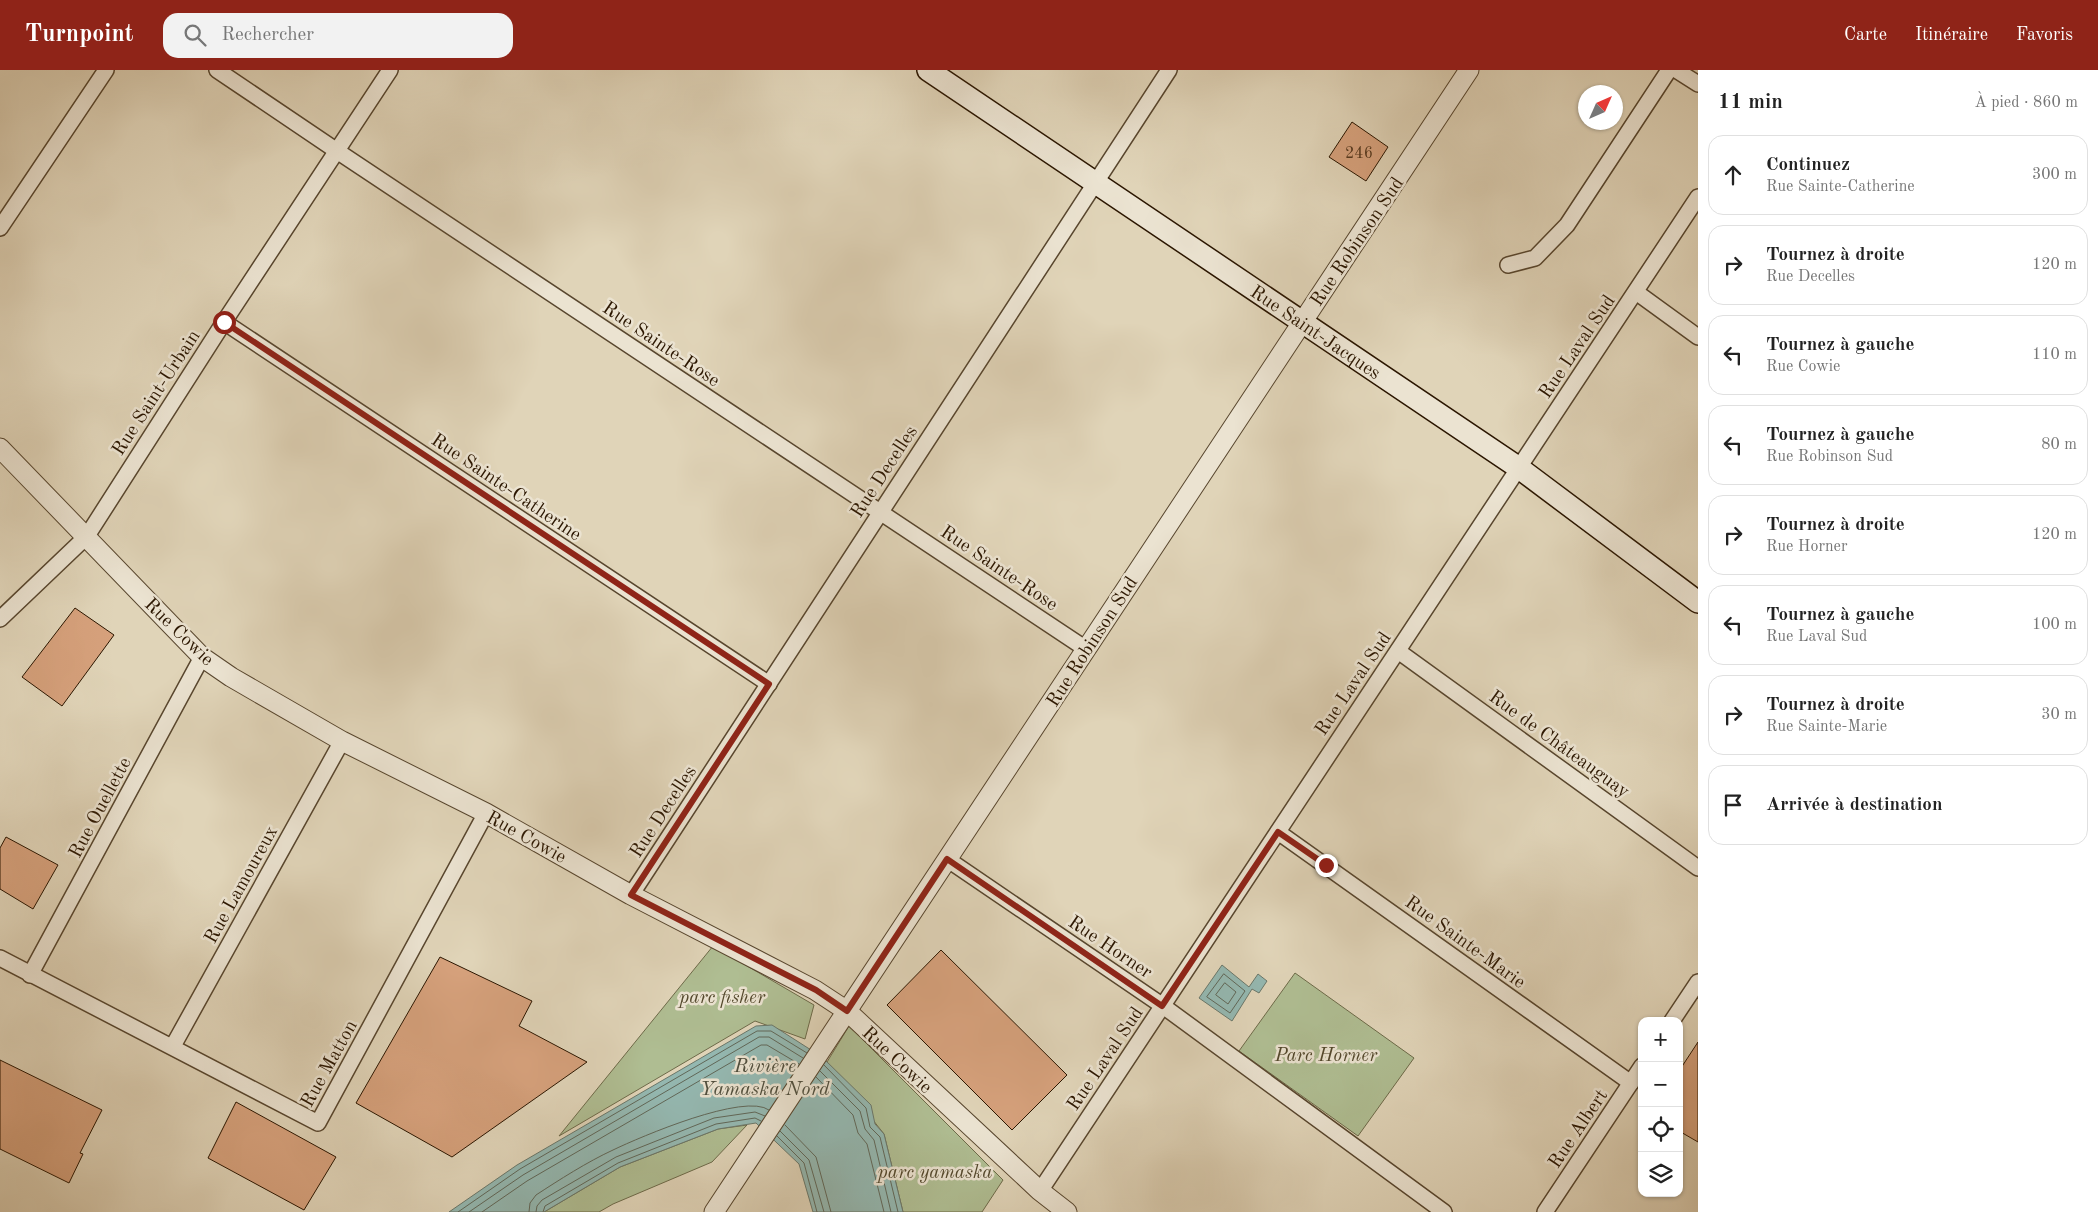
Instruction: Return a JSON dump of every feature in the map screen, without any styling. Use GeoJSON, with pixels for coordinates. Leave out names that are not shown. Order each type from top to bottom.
{"type":"FeatureCollection","features":[{"type":"Feature","properties":{"kind":"main road","name":"Rue Saint-Jacques"},"geometry":{"type":"LineString","coordinates":[[928,70],[1519,468],[1698,602]]}},
{"type":"Feature","properties":{"kind":"street"},"geometry":{"type":"LineString","coordinates":[[0,228],[106,70]]}},
{"type":"Feature","properties":{"kind":"street","name":"Rue Sainte-Rose"},"geometry":{"type":"LineString","coordinates":[[217,70],[336,152],[1086,649]]}},
{"type":"Feature","properties":{"kind":"street","name":"Rue Saint-Urbain"},"geometry":{"type":"LineString","coordinates":[[0,619],[87,536],[224,322],[390,70]]}},
{"type":"Feature","properties":{"kind":"street","name":"Rue Decelles"},"geometry":{"type":"LineString","coordinates":[[631,895],[1169,70]]}},
{"type":"Feature","properties":{"kind":"street","name":"Rue Robinson Sud"},"geometry":{"type":"LineString","coordinates":[[714,1212],[1469,70]]}},
{"type":"Feature","properties":{"kind":"street"},"geometry":{"type":"LineString","coordinates":[[1508,265],[1536,258],[1567,225],[1668,70]]}},
{"type":"Feature","properties":{"kind":"street"},"geometry":{"type":"LineString","coordinates":[[1676,70],[1698,84]]}},
{"type":"Feature","properties":{"kind":"street","name":"Rue Laval Sud"},"geometry":{"type":"LineString","coordinates":[[1040,1191],[1698,197]]}},
{"type":"Feature","properties":{"kind":"street"},"geometry":{"type":"LineString","coordinates":[[1636,292],[1698,337]]}},
{"type":"Feature","properties":{"kind":"street","name":"Rue Sainte-Catherine"},"geometry":{"type":"LineString","coordinates":[[224,322],[769,684]]}},
{"type":"Feature","properties":{"kind":"street","name":"Rue Cowie"},"geometry":{"type":"LineString","coordinates":[[0,448],[87,536],[202,658],[231,677],[342,740],[486,813],[631,895],[816,990],[842,1018],[1066,1212]]}},
{"type":"Feature","properties":{"kind":"street","name":"Rue de Châteauguay"},"geometry":{"type":"LineString","coordinates":[[1398,651],[1698,868]]}},
{"type":"Feature","properties":{"kind":"street","name":"Rue Ouellette"},"geometry":{"type":"LineString","coordinates":[[30,975],[202,658]]}},
{"type":"Feature","properties":{"kind":"street","name":"Rue Lamoureux"},"geometry":{"type":"LineString","coordinates":[[172,1046],[342,740]]}},
{"type":"Feature","properties":{"kind":"street","name":"Rue Matton"},"geometry":{"type":"LineString","coordinates":[[0,958],[318,1123],[486,813]]}},
{"type":"Feature","properties":{"kind":"street","name":"Rue Sainte-Marie"},"geometry":{"type":"LineString","coordinates":[[1278,832],[1631,1083]]}},
{"type":"Feature","properties":{"kind":"street","name":"Rue Horner"},"geometry":{"type":"LineString","coordinates":[[947,859],[1162,1006],[1444,1212]]}},
{"type":"Feature","properties":{"kind":"street"},"geometry":{"type":"LineString","coordinates":[[1675,1017],[1698,982]]}},
{"type":"Feature","properties":{"kind":"street","name":"Rue Albert"},"geometry":{"type":"LineString","coordinates":[[1545,1212],[1638,1072]]}},
{"type":"Feature","properties":{"kind":"green space","name":"parc fisher"},"geometry":{"type":"Polygon","coordinates":[[[713,946],[814,1005],[805,1039],[755,1021],[559,1136],[713,946]]]}},
{"type":"Feature","properties":{"kind":"green space","name":"Parc Horner"},"geometry":{"type":"Polygon","coordinates":[[[1295,973],[1414,1058],[1358,1136],[1239,1051],[1295,973]]]}},
{"type":"Feature","properties":{"kind":"green space","name":"parc yamaska"},"geometry":{"type":"Polygon","coordinates":[[[849,1026],[1003,1180],[982,1212],[903,1212],[884,1134],[827,1062],[849,1026]]]}},
{"type":"Feature","properties":{"kind":"green space"},"geometry":{"type":"Polygon","coordinates":[[[747,1125],[712,1162],[613,1204],[599,1212],[544,1212],[620,1167],[718,1129],[747,1125]]]}},
{"type":"Feature","properties":{"kind":"water"},"geometry":{"type":"Polygon","coordinates":[[[1222,965],[1249,987],[1258,974],[1267,981],[1259,993],[1252,989],[1232,1021],[1199,998],[1222,965]]]}},
{"type":"Feature","properties":{"kind":"water","name":"Rivière Yamaska Nord"},"geometry":{"type":"Polygon","coordinates":[[[772,1025],[822,1057],[871,1105],[875,1124],[884,1134],[903,1212],[813,1212],[799,1164],[756,1123],[718,1129],[620,1167],[544,1212],[449,1212],[517,1165],[756,1026],[772,1025]]]}},
{"type":"Feature","properties":{"kind":"building"},"geometry":{"type":"Polygon","coordinates":[[[1352,122],[1388,147],[1366,181],[1329,157],[1352,122]]]}},
{"type":"Feature","properties":{"kind":"building"},"geometry":{"type":"Polygon","coordinates":[[[75,608],[114,635],[62,706],[22,677],[75,608]]]}},
{"type":"Feature","properties":{"kind":"building"},"geometry":{"type":"Polygon","coordinates":[[[6,837],[58,865],[33,909],[0,889],[0,848],[6,837]]]}},
{"type":"Feature","properties":{"kind":"building"},"geometry":{"type":"Polygon","coordinates":[[[941,950],[1067,1075],[1012,1130],[887,1005],[941,950]]]}},
{"type":"Feature","properties":{"kind":"building"},"geometry":{"type":"Polygon","coordinates":[[[440,957],[532,1001],[519,1026],[587,1062],[452,1157],[356,1103],[440,957]]]}},
{"type":"Feature","properties":{"kind":"building"},"geometry":{"type":"Polygon","coordinates":[[[1698,1042],[1698,1142],[1683,1133],[1683,1065],[1698,1042]]]}},
{"type":"Feature","properties":{"kind":"building"},"geometry":{"type":"Polygon","coordinates":[[[0,1060],[102,1110],[80,1153],[83,1154],[69,1183],[0,1149],[0,1060]]]}},
{"type":"Feature","properties":{"kind":"building"},"geometry":{"type":"Polygon","coordinates":[[[236,1102],[336,1157],[304,1210],[208,1158],[236,1102]]]}},
{"type":"Feature","properties":{"kind":"route"},"geometry":{"type":"LineString","coordinates":[[224,322],[769,684],[631,895],[816,990],[847,1011],[947,859],[1162,1006],[1278,832],[1326,865]]}}]}
